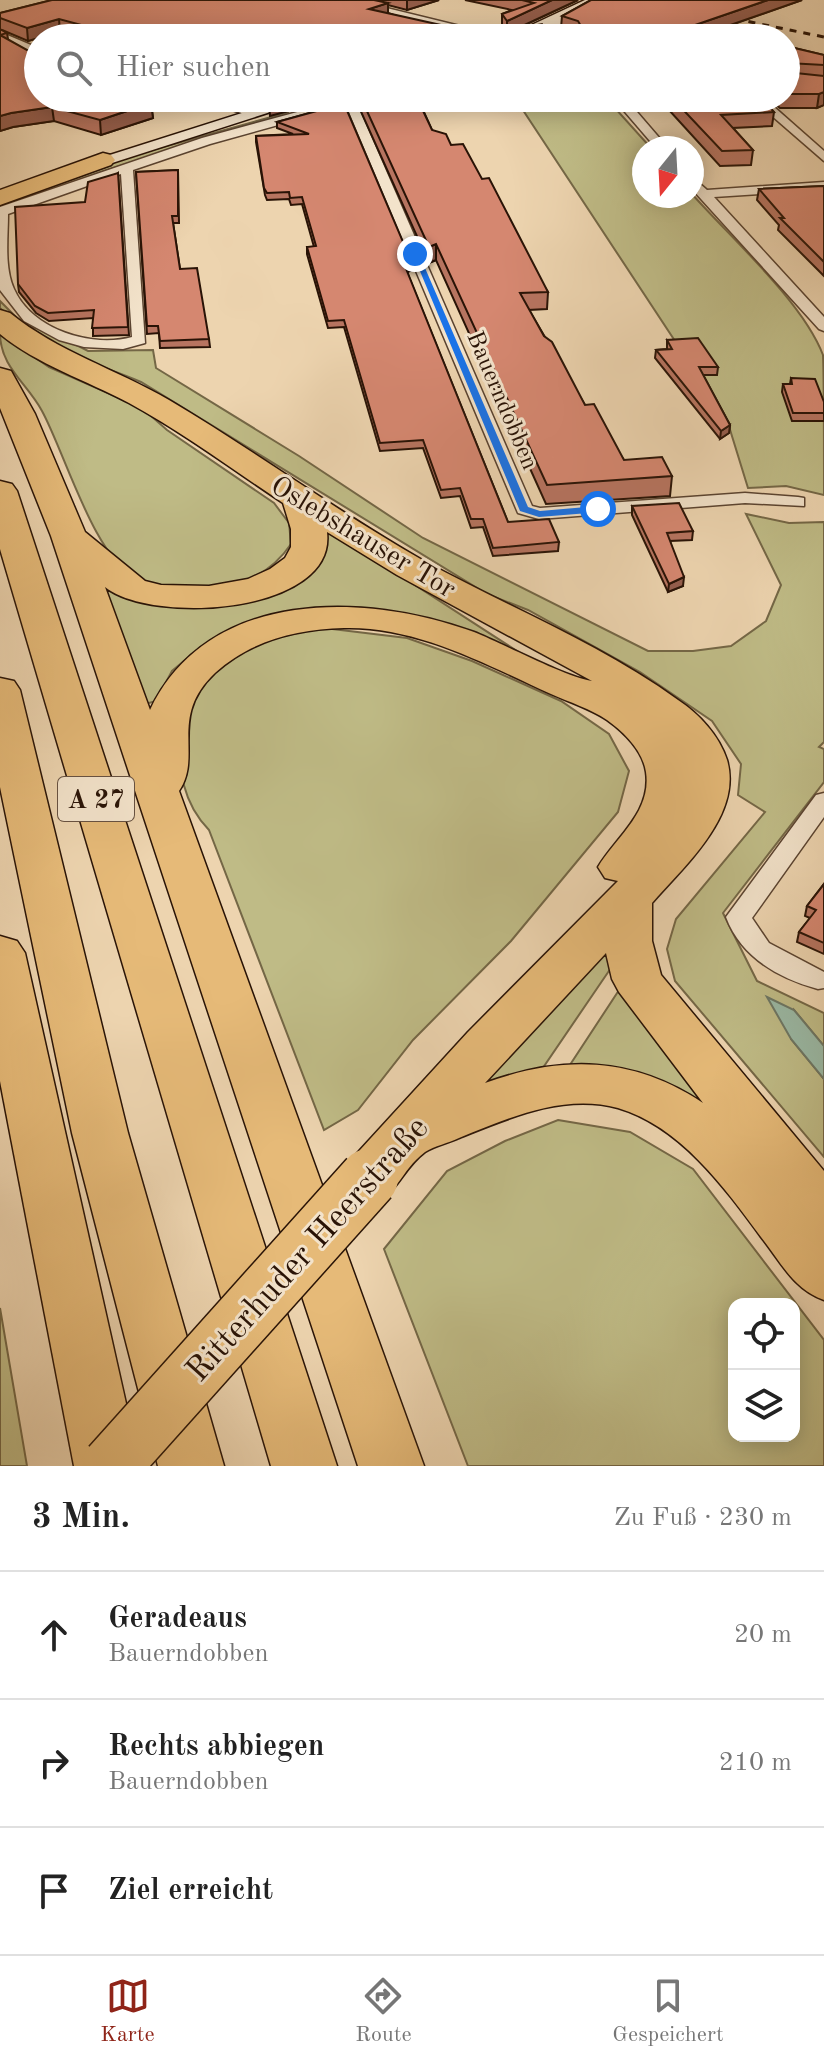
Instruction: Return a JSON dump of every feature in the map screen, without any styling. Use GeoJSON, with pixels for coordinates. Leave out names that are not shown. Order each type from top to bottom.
{"type":"FeatureCollection","features":[{"type":"Feature","properties":{"kind":"highway"},"geometry":{"type":"LineString","coordinates":[[0,198],[103,160]]}},
{"type":"Feature","properties":{"kind":"highway","name":"Oslebshauser Tor"},"geometry":{"type":"LineString","coordinates":[[0,319],[53,357],[127,389],[159,408],[299,500],[447,589],[489,607],[663,707],[691,732],[703,751],[709,772]]}},
{"type":"Feature","properties":{"kind":"highway"},"geometry":{"type":"LineString","coordinates":[[0,377],[19,414],[69,536],[391,1466]]}},
{"type":"Feature","properties":{"kind":"highway","name":"A 27"},"geometry":{"type":"LineString","coordinates":[[0,491],[304,1466]]}},
{"type":"Feature","properties":{"kind":"highway"},"geometry":{"type":"LineString","coordinates":[[69,536],[92,550],[110,576],[142,593],[183,599],[241,594],[272,582],[299,563],[309,547],[306,519],[299,500]]}},
{"type":"Feature","properties":{"kind":"highway"},"geometry":{"type":"LineString","coordinates":[[447,589],[472,612],[619,709]]}},
{"type":"Feature","properties":{"kind":"highway"},"geometry":{"type":"LineString","coordinates":[[158,795],[167,773],[166,721],[182,687],[208,657],[244,635],[301,621],[354,617],[404,623],[619,709]]}},
{"type":"Feature","properties":{"kind":"highway","name":"A 27"},"geometry":{"type":"LineString","coordinates":[[0,690],[100,1133],[191,1466]]}},
{"type":"Feature","properties":{"kind":"highway","name":"Ritterhuder Heerstraße"},"geometry":{"type":"LineString","coordinates":[[502,1030],[513,1007],[570,923],[646,840],[658,819],[669,786],[667,762],[651,737],[619,709]]}},
{"type":"Feature","properties":{"kind":"highway","name":"Ritterhuder Heerstraße"},"geometry":{"type":"LineString","coordinates":[[109,1466],[502,1030],[628,901],[695,822],[704,803],[709,772]]}},
{"type":"Feature","properties":{"kind":"highway"},"geometry":{"type":"LineString","coordinates":[[628,901],[628,941],[637,979],[668,1023],[824,1212]]}},
{"type":"Feature","properties":{"kind":"highway"},"geometry":{"type":"LineString","coordinates":[[0,953],[7,1006],[109,1466]]}},
{"type":"Feature","properties":{"kind":"highway"},"geometry":{"type":"LineString","coordinates":[[388,1157],[524,1091],[574,1083],[609,1085],[674,1108],[718,1141],[824,1274]]}},
{"type":"Feature","properties":{"kind":"main road"},"geometry":{"type":"LineString","coordinates":[[549,24],[595,0]]}},
{"type":"Feature","properties":{"kind":"main road"},"geometry":{"type":"LineString","coordinates":[[103,160],[260,112]]}},
{"type":"Feature","properties":{"kind":"main road"},"geometry":{"type":"LineString","coordinates":[[254,114],[263,112]]}},
{"type":"Feature","properties":{"kind":"street"},"geometry":{"type":"LineString","coordinates":[[342,0],[444,24]]}},
{"type":"Feature","properties":{"kind":"street"},"geometry":{"type":"LineString","coordinates":[[0,35],[24,46]]}},
{"type":"Feature","properties":{"kind":"street"},"geometry":{"type":"LineString","coordinates":[[247,112],[254,114]]}},
{"type":"Feature","properties":{"kind":"street"},"geometry":{"type":"LineString","coordinates":[[127,168],[142,332],[140,340],[103,347],[76,341],[19,309],[5,287],[1,214],[11,207],[206,141],[310,112]]}},
{"type":"Feature","properties":{"kind":"street","name":"Bauerndobben"},"geometry":{"type":"LineString","coordinates":[[354,112],[524,509],[539,514],[745,498],[798,502]]}},
{"type":"Feature","properties":{"kind":"street"},"geometry":{"type":"LineString","coordinates":[[631,112],[652,136]]}},
{"type":"Feature","properties":{"kind":"street"},"geometry":{"type":"LineString","coordinates":[[773,112],[824,157]]}},
{"type":"Feature","properties":{"kind":"street"},"geometry":{"type":"LineString","coordinates":[[704,194],[824,186]]}},
{"type":"Feature","properties":{"kind":"street"},"geometry":{"type":"LineString","coordinates":[[704,194],[824,326]]}},
{"type":"Feature","properties":{"kind":"street"},"geometry":{"type":"LineString","coordinates":[[818,980],[764,955],[744,935],[739,917],[824,800]]}},
{"type":"Feature","properties":{"kind":"shaded area"},"geometry":{"type":"Polygon","coordinates":[[[289,112],[101,172],[0,209],[0,204],[37,187],[138,154],[289,112]]]}},
{"type":"Feature","properties":{"kind":"shaded area"},"geometry":{"type":"Polygon","coordinates":[[[524,112],[619,112],[640,136],[632,136],[632,208],[704,207],[783,292],[813,335],[823,355],[824,495],[786,486],[748,488],[727,420],[524,112]]]}},
{"type":"Feature","properties":{"kind":"shaded area"},"geometry":{"type":"Polygon","coordinates":[[[0,301],[25,326],[47,330],[88,351],[153,350],[156,368],[299,456],[423,538],[648,651],[693,651],[731,646],[766,621],[781,585],[746,514],[789,523],[824,522],[824,742],[819,747],[824,749],[824,782],[723,913],[757,981],[824,1013],[824,1046],[794,1010],[791,1039],[824,1079],[824,1157],[675,981],[667,949],[676,919],[765,812],[738,795],[741,764],[712,721],[640,672],[528,610],[487,594],[141,382],[66,353],[32,335],[0,308],[0,301]]]}},
{"type":"Feature","properties":{"kind":"shaded area"},"geometry":{"type":"Polygon","coordinates":[[[0,333],[49,367],[142,408],[167,430],[274,503],[289,523],[291,544],[284,554],[256,576],[221,588],[172,588],[137,579],[107,550],[94,528],[42,411],[4,356],[0,333]]]}},
{"type":"Feature","properties":{"kind":"shaded area"},"geometry":{"type":"Polygon","coordinates":[[[313,519],[537,664],[431,623],[252,622],[202,646],[172,671],[156,701],[142,705],[100,583],[116,592],[285,584],[313,519]]]}},
{"type":"Feature","properties":{"kind":"shaded area"},"geometry":{"type":"Polygon","coordinates":[[[324,628],[407,638],[472,661],[561,701],[609,734],[629,771],[618,812],[511,941],[413,1040],[358,1110],[324,1130],[209,830],[193,809],[184,785],[180,760],[182,734],[190,709],[202,687],[219,667],[261,643],[324,628]]]}},
{"type":"Feature","properties":{"kind":"shaded area"},"geometry":{"type":"Polygon","coordinates":[[[601,936],[613,965],[538,1075],[479,1085],[601,936]]]}},
{"type":"Feature","properties":{"kind":"shaded area"},"geometry":{"type":"Polygon","coordinates":[[[623,984],[722,1132],[564,1074],[623,984]]]}},
{"type":"Feature","properties":{"kind":"shaded area"},"geometry":{"type":"Polygon","coordinates":[[[767,997],[794,1010],[824,1046],[824,1079],[791,1039],[767,997]]]}},
{"type":"Feature","properties":{"kind":"shaded area"},"geometry":{"type":"Polygon","coordinates":[[[558,1120],[630,1132],[693,1169],[792,1298],[728,1298],[728,1442],[800,1442],[800,1309],[824,1340],[824,1466],[468,1466],[384,1249],[447,1171],[505,1141],[558,1120]]]}},
{"type":"Feature","properties":{"kind":"shaded area"},"geometry":{"type":"Polygon","coordinates":[[[0,1308],[27,1466],[0,1466],[0,1308]]]}},
{"type":"Feature","properties":{"kind":"building"},"geometry":{"type":"Polygon","coordinates":[[[52,0],[374,0],[388,3],[369,9],[436,24],[78,24],[59,19],[41,24],[24,24],[24,27],[0,18],[0,13],[52,0]]]}},
{"type":"Feature","properties":{"kind":"building"},"geometry":{"type":"Polygon","coordinates":[[[522,0],[552,0],[507,21],[502,14],[534,3],[522,0]]]}},
{"type":"Feature","properties":{"kind":"building"},"geometry":{"type":"Polygon","coordinates":[[[591,0],[768,0],[698,24],[580,24],[562,16],[591,0]]]}},
{"type":"Feature","properties":{"kind":"building"},"geometry":{"type":"Polygon","coordinates":[[[0,35],[24,48],[24,111],[0,116],[0,35]]]}},
{"type":"Feature","properties":{"kind":"building"},"geometry":{"type":"Polygon","coordinates":[[[800,49],[824,55],[824,65],[800,64],[800,49]]]}},
{"type":"Feature","properties":{"kind":"building"},"geometry":{"type":"Polygon","coordinates":[[[800,73],[824,76],[824,92],[800,94],[800,73]]]}},
{"type":"Feature","properties":{"kind":"building"},"geometry":{"type":"Polygon","coordinates":[[[70,112],[124,112],[100,120],[70,112]]]}},
{"type":"Feature","properties":{"kind":"building"},"geometry":{"type":"Polygon","coordinates":[[[313,112],[348,112],[412,263],[405,266],[508,522],[549,519],[559,542],[493,548],[483,519],[471,519],[460,488],[441,490],[423,440],[380,443],[344,320],[328,321],[307,247],[316,246],[302,197],[290,198],[289,192],[267,193],[264,188],[256,136],[309,134],[277,122],[313,112]]]}},
{"type":"Feature","properties":{"kind":"building"},"geometry":{"type":"Polygon","coordinates":[[[367,112],[424,112],[432,130],[446,134],[451,145],[463,144],[482,179],[489,178],[548,292],[520,293],[544,336],[552,342],[585,405],[594,404],[624,460],[662,457],[672,476],[547,485],[436,244],[429,247],[367,112]]]}},
{"type":"Feature","properties":{"kind":"building"},"geometry":{"type":"Polygon","coordinates":[[[685,112],[774,112],[721,115],[753,150],[722,151],[685,112]]]}},
{"type":"Feature","properties":{"kind":"building"},"geometry":{"type":"Polygon","coordinates":[[[178,170],[178,216],[172,216],[180,269],[197,268],[209,339],[160,341],[158,326],[147,326],[136,172],[178,170]]]}},
{"type":"Feature","properties":{"kind":"building"},"geometry":{"type":"Polygon","coordinates":[[[118,173],[128,327],[92,328],[94,310],[48,313],[35,306],[18,284],[15,207],[85,202],[88,182],[118,173]]]}},
{"type":"Feature","properties":{"kind":"building"},"geometry":{"type":"Polygon","coordinates":[[[824,186],[824,262],[780,218],[784,218],[759,189],[824,186]]]}},
{"type":"Feature","properties":{"kind":"building"},"geometry":{"type":"Polygon","coordinates":[[[698,338],[718,367],[699,367],[730,425],[721,431],[656,350],[672,349],[667,340],[698,338]]]}},
{"type":"Feature","properties":{"kind":"building"},"geometry":{"type":"Polygon","coordinates":[[[791,378],[815,379],[824,402],[824,413],[793,413],[783,384],[792,384],[791,378]]]}},
{"type":"Feature","properties":{"kind":"building"},"geometry":{"type":"Polygon","coordinates":[[[679,503],[693,531],[667,533],[684,577],[669,584],[632,506],[679,503]]]}},
{"type":"Feature","properties":{"kind":"building"},"geometry":{"type":"Polygon","coordinates":[[[824,884],[824,943],[799,932],[816,910],[807,906],[824,884]]]}},
{"type":"Feature","properties":{"kind":"railway"},"geometry":{"type":"LineString","coordinates":[[721,16],[760,24]]}},
{"type":"Feature","properties":{"kind":"railway"},"geometry":{"type":"LineString","coordinates":[[800,32],[824,37]]}},
{"type":"Feature","properties":{"kind":"route"},"geometry":{"type":"LineString","coordinates":[[415,254],[524,509],[539,514],[598,509]]}}]}
